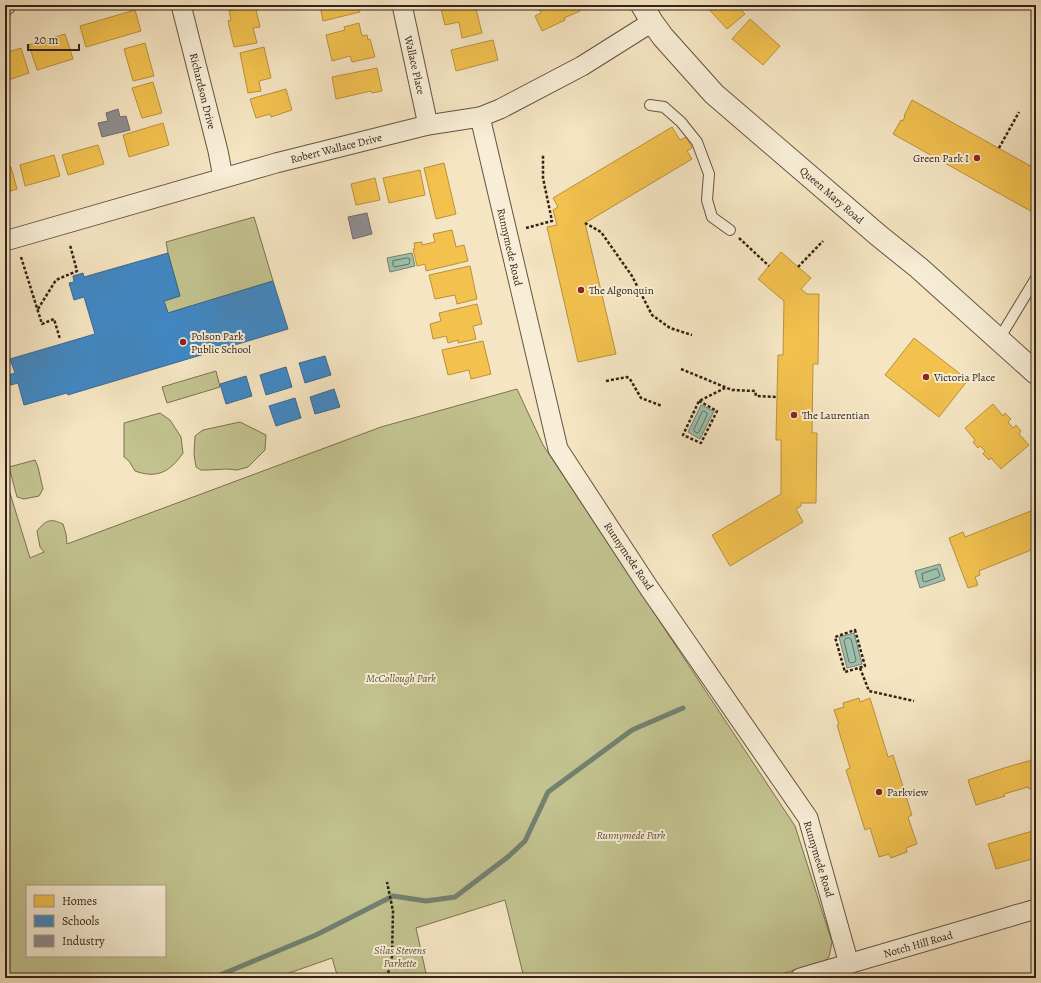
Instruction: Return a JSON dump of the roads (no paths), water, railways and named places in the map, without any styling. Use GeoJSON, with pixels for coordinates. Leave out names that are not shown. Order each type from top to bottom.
{"type":"FeatureCollection","features":[{"type":"Feature","properties":{"kind":"street","name":"Richardson Drive"},"geometry":{"type":"LineString","coordinates":[[181,5],[218,151],[223,177]]}},
{"type":"Feature","properties":{"kind":"street","name":"Wallace Place"},"geometry":{"type":"LineString","coordinates":[[402,5],[428,126]]}},
{"type":"Feature","properties":{"kind":"street","name":"Robert Wallace Drive"},"geometry":{"type":"LineString","coordinates":[[5,241],[223,177],[428,126],[480,117],[500,110],[582,66],[647,14]]}},
{"type":"Feature","properties":{"kind":"street","name":"Queen Mary Road"},"geometry":{"type":"LineString","coordinates":[[647,14],[714,94],[919,268],[1036,373]]}},
{"type":"Feature","properties":{"kind":"street","name":"Runnymede Road"},"geometry":{"type":"LineString","coordinates":[[480,117],[558,449],[654,594],[808,818],[849,964]]}},
{"type":"Feature","properties":{"kind":"street","name":"Notch Hill Road"},"geometry":{"type":"LineString","coordinates":[[800,978],[1036,909]]}},
{"type":"Feature","properties":{"kind":"lane"},"geometry":{"type":"LineString","coordinates":[[650,105],[664,107],[680,122],[697,142],[709,174],[706,200],[712,217],[730,230]]}},
{"type":"Feature","properties":{"kind":"lane"},"geometry":{"type":"LineString","coordinates":[[999,339],[1036,278]]}},
{"type":"Feature","properties":{"kind":"water"},"geometry":{"type":"Polygon","coordinates":[[[412,253],[415,266],[390,272],[387,258],[412,253]]]}},
{"type":"Feature","properties":{"kind":"water"},"geometry":{"type":"Polygon","coordinates":[[[701,405],[714,411],[700,439],[688,432],[701,405]]]}},
{"type":"Feature","properties":{"kind":"water"},"geometry":{"type":"Polygon","coordinates":[[[940,564],[945,580],[920,588],[915,571],[940,564]]]}},
{"type":"Feature","properties":{"kind":"water"},"geometry":{"type":"Polygon","coordinates":[[[854,633],[862,664],[847,668],[839,637],[854,633]]]}},
{"type":"Feature","properties":{"kind":"waterway"},"geometry":{"type":"LineString","coordinates":[[213,978],[316,935],[393,896],[426,901],[455,897],[509,856],[525,841],[548,792],[632,730],[683,708]]}},
{"type":"Feature","properties":{"kind":"place","name":"Green Park I"},"geometry":{"type":"Point","coordinates":[977,158]}},
{"type":"Feature","properties":{"kind":"place","name":"The Algonquin"},"geometry":{"type":"Point","coordinates":[581,290]}},
{"type":"Feature","properties":{"kind":"place","name":"Polson Park Public School"},"geometry":{"type":"Point","coordinates":[183,342]}},
{"type":"Feature","properties":{"kind":"place","name":"Victoria Place"},"geometry":{"type":"Point","coordinates":[926,377]}},
{"type":"Feature","properties":{"kind":"place","name":"The Laurentian"},"geometry":{"type":"Point","coordinates":[794,415]}},
{"type":"Feature","properties":{"kind":"place","name":"Parkview"},"geometry":{"type":"Point","coordinates":[879,792]}},
{"type":"Feature","properties":{"kind":"park label","name":"McCollough Park"},"geometry":{"type":"Point","coordinates":[401,678]}},
{"type":"Feature","properties":{"kind":"park label","name":"Runnymede Park"},"geometry":{"type":"Point","coordinates":[631,835]}},
{"type":"Feature","properties":{"kind":"park label","name":"Silas Stevens Parkette"},"geometry":{"type":"Point","coordinates":[400,956]}}]}
